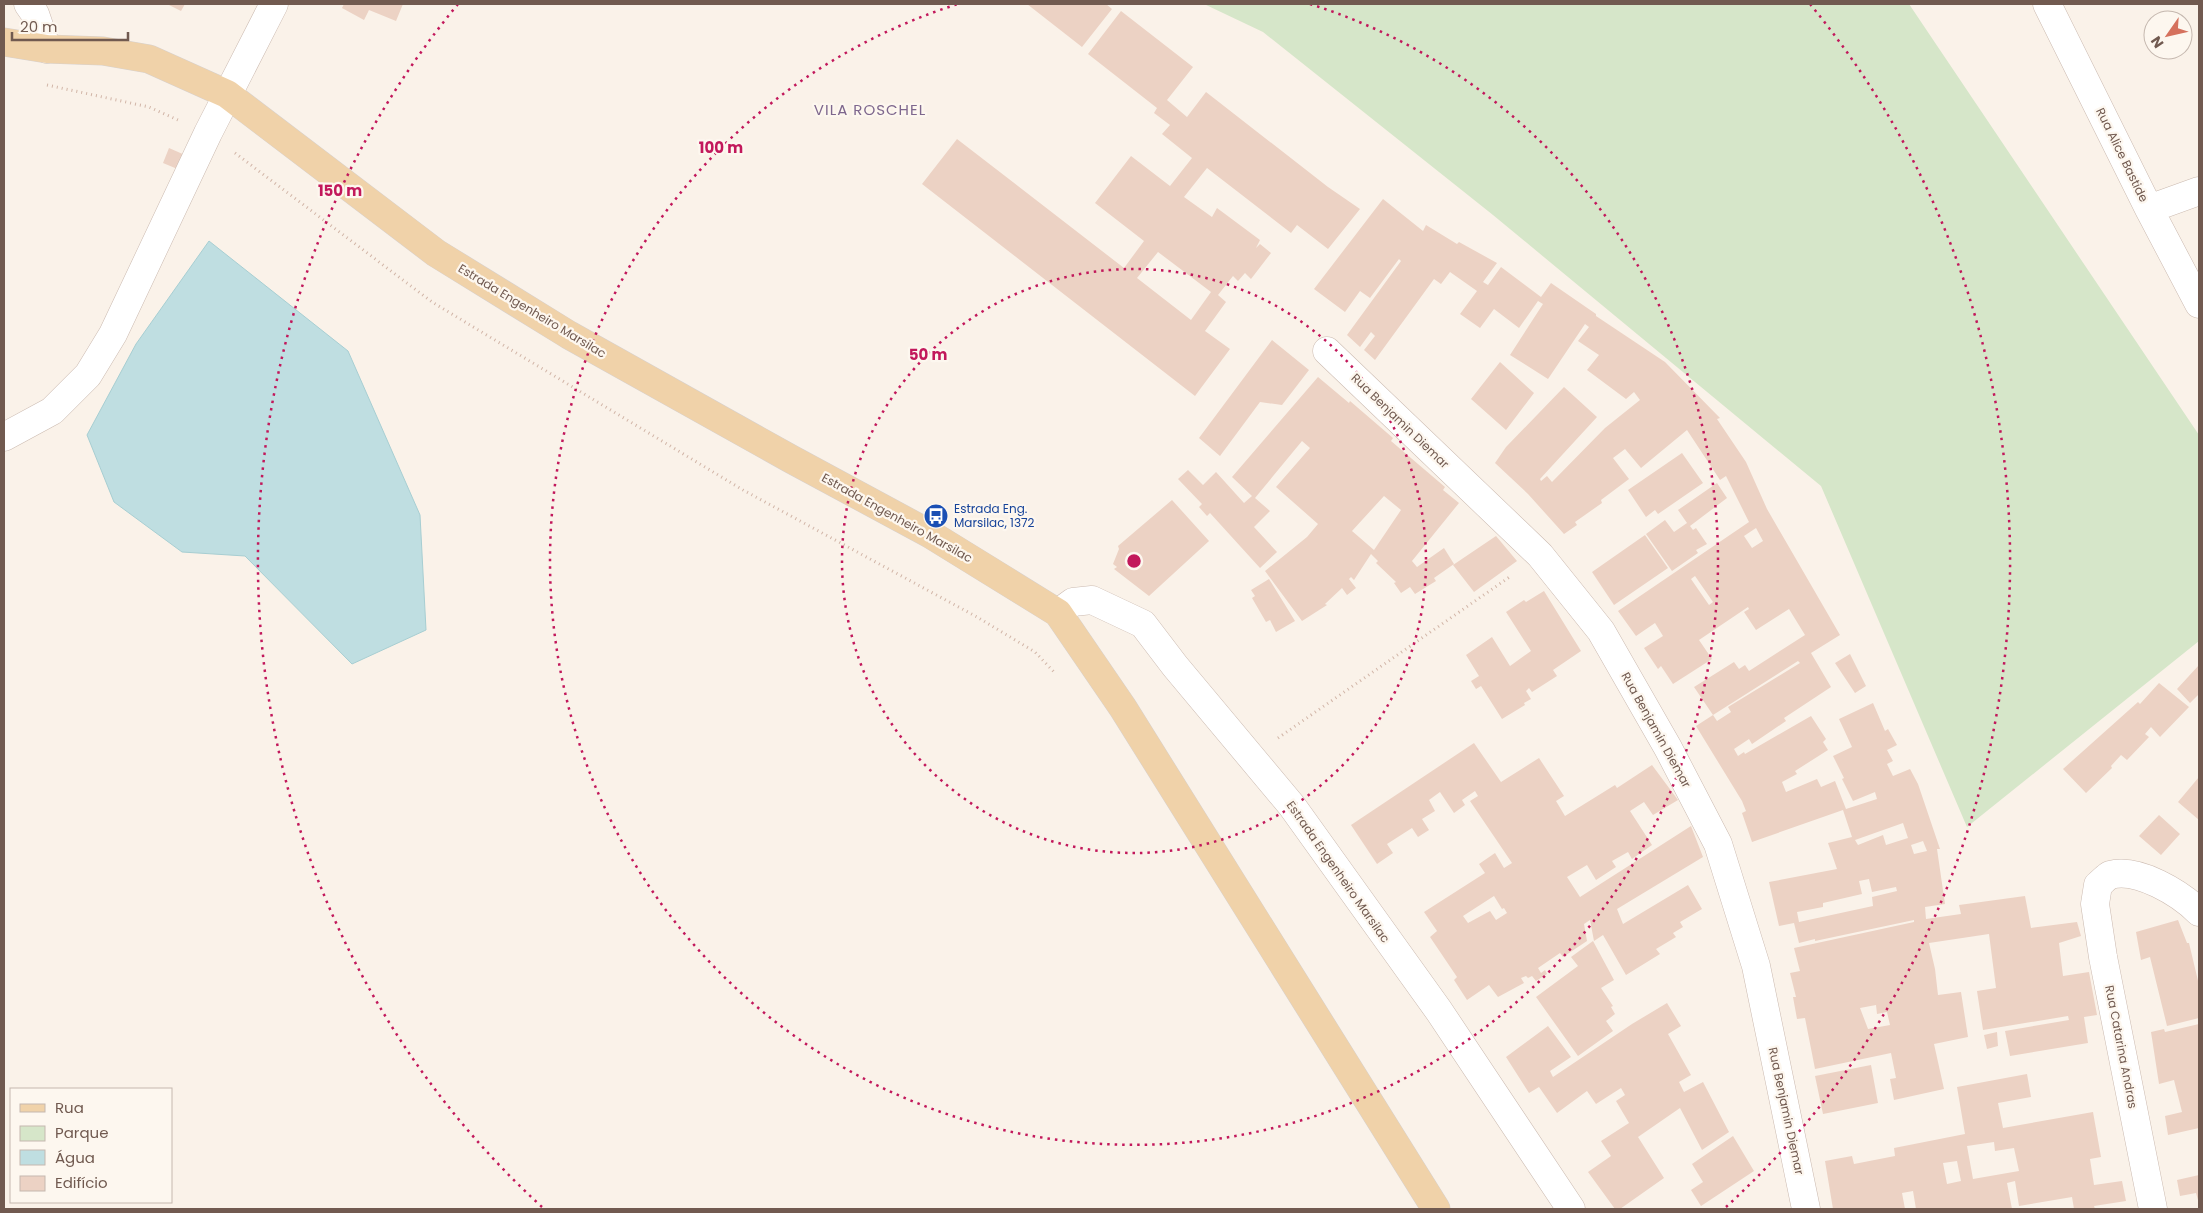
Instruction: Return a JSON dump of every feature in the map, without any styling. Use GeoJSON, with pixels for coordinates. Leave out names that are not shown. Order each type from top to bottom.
{"type":"FeatureCollection","features":[{"type":"Feature","properties":{"kind":"main road","name":"Estrada Engenheiro Marsilac"},"geometry":{"type":"LineString","coordinates":[[4,42],[47,49],[103,51],[149,59],[227,94],[436,253],[569,335],[930,534],[1058,613],[1123,708],[1436,1209]]}},
{"type":"Feature","properties":{"kind":"street"},"geometry":{"type":"LineString","coordinates":[[28,4],[35,14],[47,49]]}},
{"type":"Feature","properties":{"kind":"street"},"geometry":{"type":"LineString","coordinates":[[4,437],[52,411],[88,374],[113,334],[227,94],[274,4]]}},
{"type":"Feature","properties":{"kind":"street","name":"Rua Alice Bastide"},"geometry":{"type":"LineString","coordinates":[[2047,4],[2148,209],[2199,304]]}},
{"type":"Feature","properties":{"kind":"street"},"geometry":{"type":"LineString","coordinates":[[2148,209],[2199,191]]}},
{"type":"Feature","properties":{"kind":"street","name":"Rua Benjamin Diemar"},"geometry":{"type":"LineString","coordinates":[[1327,351],[1540,555],[1601,631],[1668,748],[1718,844],[1756,966],[1806,1209]]}},
{"type":"Feature","properties":{"kind":"street","name":"Estrada Engenheiro Marsilac"},"geometry":{"type":"LineString","coordinates":[[1058,613],[1073,602],[1092,600],[1143,624],[1175,666],[1292,806],[1439,1011],[1571,1209]]}},
{"type":"Feature","properties":{"kind":"street","name":"Rua Catarina Andras"},"geometry":{"type":"LineString","coordinates":[[2153,1209],[2103,957],[2095,904],[2098,885],[2109,876],[2128,873],[2158,883],[2192,905],[2199,912]]}},
{"type":"Feature","properties":{"kind":"path"},"geometry":{"type":"LineString","coordinates":[[42,84],[149,106],[208,133],[275,181],[432,302],[743,490],[977,617],[1035,652],[1061,679]]}},
{"type":"Feature","properties":{"kind":"path"},"geometry":{"type":"LineString","coordinates":[[1251,757],[1384,666],[1540,555]]}},
{"type":"Feature","properties":{"kind":"green space"},"geometry":{"type":"Polygon","coordinates":[[[1204,4],[1909,4],[2199,435],[2199,641],[1967,827],[1821,486],[1493,215],[1263,32],[1204,4]]]}},
{"type":"Feature","properties":{"kind":"water"},"geometry":{"type":"Polygon","coordinates":[[[209,241],[348,351],[420,515],[426,630],[352,664],[245,556],[182,552],[114,502],[87,435],[136,344],[209,241]]]}},
{"type":"Feature","properties":{"kind":"building"},"geometry":{"type":"Polygon","coordinates":[[[167,4],[185,4],[181,11],[167,4]]]}},
{"type":"Feature","properties":{"kind":"building"},"geometry":{"type":"Polygon","coordinates":[[[344,4],[403,4],[396,21],[369,10],[364,20],[342,8],[344,4]]]}},
{"type":"Feature","properties":{"kind":"building"},"geometry":{"type":"Polygon","coordinates":[[[1027,4],[1106,4],[1112,9],[1082,47],[1027,4]]]}},
{"type":"Feature","properties":{"kind":"building"},"geometry":{"type":"Polygon","coordinates":[[[1121,11],[1193,67],[1167,100],[1187,117],[1206,92],[1328,187],[1360,209],[1328,249],[1297,225],[1291,233],[1207,168],[1184,197],[1212,217],[1217,208],[1260,240],[1256,248],[1260,244],[1271,253],[1251,279],[1245,273],[1238,281],[1233,276],[1218,295],[1226,302],[1205,331],[1230,349],[1195,396],[922,184],[957,139],[1124,268],[1144,241],[1095,203],[1131,156],[1170,186],[1192,158],[1162,134],[1170,125],[1154,113],[1157,108],[1088,54],[1121,11]],[[1158,252],[1137,278],[1191,320],[1211,292],[1158,252]]]}},
{"type":"Feature","properties":{"kind":"building"},"geometry":{"type":"Polygon","coordinates":[[[169,148],[194,159],[187,173],[163,163],[169,148]]]}},
{"type":"Feature","properties":{"kind":"building"},"geometry":{"type":"Polygon","coordinates":[[[1383,199],[1423,231],[1426,225],[1457,244],[1459,242],[1497,263],[1483,282],[1488,285],[1501,267],[1541,297],[1551,283],[1665,362],[1720,418],[1717,419],[1746,462],[1767,509],[1840,635],[1811,653],[1831,687],[1784,718],[1786,721],[1752,744],[1749,739],[1734,749],[1738,756],[1744,752],[1745,754],[1811,716],[1826,739],[1823,742],[1828,750],[1795,771],[1797,774],[1782,782],[1786,792],[1817,779],[1821,787],[1835,781],[1846,809],[1877,799],[1875,792],[1853,801],[1833,756],[1852,747],[1839,719],[1873,703],[1885,731],[1888,729],[1897,745],[1887,750],[1893,761],[1887,764],[1893,776],[1910,769],[1918,784],[1940,849],[1937,849],[1945,904],[1925,907],[1926,919],[1961,914],[1959,905],[2025,896],[2031,928],[2077,922],[2081,936],[2059,943],[2063,976],[2089,972],[2097,1015],[2084,1017],[2088,1043],[2010,1056],[2005,1031],[2069,1020],[2068,1016],[1983,1030],[1977,991],[1996,988],[1989,934],[1929,943],[1938,995],[1961,992],[1968,1037],[1934,1044],[1944,1089],[1894,1100],[1890,1079],[1896,1078],[1891,1053],[1815,1069],[1805,1018],[1797,1019],[1793,997],[1796,997],[1790,973],[1800,971],[1794,948],[1914,922],[1914,920],[1799,943],[1794,923],[1779,926],[1769,882],[1837,869],[1828,843],[1852,837],[1843,810],[1752,842],[1742,813],[1746,811],[1742,801],[1696,726],[1713,715],[1694,687],[1734,662],[1739,669],[1745,665],[1749,671],[1805,635],[1789,609],[1756,630],[1744,612],[1749,609],[1748,607],[1699,640],[1712,659],[1673,684],[1661,666],[1658,669],[1644,648],[1663,636],[1655,623],[1636,636],[1618,611],[1749,522],[1726,476],[1720,480],[1687,430],[1641,468],[1625,449],[1613,458],[1629,479],[1601,500],[1602,503],[1575,522],[1577,525],[1564,534],[1528,494],[1495,463],[1506,447],[1564,387],[1597,417],[1540,479],[1541,481],[1547,476],[1552,482],[1605,428],[1640,400],[1634,392],[1626,399],[1587,370],[1599,355],[1578,341],[1589,327],[1585,324],[1548,379],[1510,355],[1543,304],[1538,301],[1519,328],[1494,309],[1480,328],[1460,314],[1477,291],[1450,272],[1441,284],[1434,279],[1375,360],[1364,350],[1375,336],[1371,332],[1360,347],[1347,335],[1401,261],[1399,259],[1370,298],[1360,291],[1345,312],[1314,289],[1383,199]],[[1756,528],[1744,536],[1752,548],[1763,541],[1756,528]],[[1695,576],[1691,579],[1709,605],[1713,602],[1695,576]],[[1798,661],[1713,715],[1717,721],[1731,712],[1728,707],[1800,663],[1798,661]],[[1903,823],[1855,840],[1858,845],[1883,835],[1886,845],[1908,838],[1903,823]],[[1923,841],[1911,845],[1914,854],[1927,851],[1923,841]],[[1869,879],[1859,881],[1862,894],[1823,903],[1823,907],[1797,912],[1799,922],[1873,906],[1872,897],[1897,891],[1896,887],[1872,892],[1869,879]],[[1876,1005],[1860,1008],[1868,1029],[1890,1025],[1887,1012],[1877,1014],[1876,1005]]]}},
{"type":"Feature","properties":{"kind":"building"},"geometry":{"type":"Polygon","coordinates":[[[1272,340],[1309,370],[1282,405],[1260,402],[1220,456],[1199,438],[1272,340]]]}},
{"type":"Feature","properties":{"kind":"building"},"geometry":{"type":"Polygon","coordinates":[[[1500,362],[1534,393],[1506,430],[1471,399],[1500,362]]]}},
{"type":"Feature","properties":{"kind":"building"},"geometry":{"type":"Polygon","coordinates":[[[1318,377],[1349,403],[1350,401],[1393,438],[1391,441],[1445,487],[1443,490],[1459,503],[1412,561],[1417,567],[1444,548],[1454,564],[1434,578],[1436,581],[1415,594],[1410,587],[1401,593],[1394,583],[1396,582],[1376,563],[1378,561],[1371,554],[1354,580],[1351,577],[1349,579],[1356,588],[1347,595],[1342,588],[1325,604],[1327,605],[1302,621],[1265,571],[1307,537],[1318,524],[1276,487],[1310,448],[1302,441],[1255,498],[1270,511],[1254,527],[1277,552],[1260,568],[1210,513],[1207,516],[1199,507],[1202,504],[1178,479],[1188,470],[1203,485],[1216,472],[1244,503],[1252,496],[1232,477],[1318,377]],[[1384,496],[1352,531],[1374,550],[1401,510],[1384,496]]]}},
{"type":"Feature","properties":{"kind":"building"},"geometry":{"type":"Polygon","coordinates":[[[1682,453],[1703,483],[1658,514],[1655,510],[1646,517],[1628,490],[1682,453]]]}},
{"type":"Feature","properties":{"kind":"building"},"geometry":{"type":"Polygon","coordinates":[[[1717,483],[1727,498],[1690,526],[1693,530],[1696,528],[1707,544],[1696,550],[1698,553],[1672,571],[1646,534],[1665,520],[1674,532],[1687,523],[1678,510],[1717,483]]]}},
{"type":"Feature","properties":{"kind":"building"},"geometry":{"type":"Polygon","coordinates":[[[1172,500],[1209,541],[1149,596],[1114,569],[1117,567],[1113,564],[1119,549],[1118,546],[1172,500]]]}},
{"type":"Feature","properties":{"kind":"building"},"geometry":{"type":"Polygon","coordinates":[[[1645,535],[1668,568],[1614,605],[1592,572],[1645,535]]]}},
{"type":"Feature","properties":{"kind":"building"},"geometry":{"type":"Polygon","coordinates":[[[1496,536],[1517,561],[1474,592],[1453,565],[1496,536]]]}},
{"type":"Feature","properties":{"kind":"building"},"geometry":{"type":"Polygon","coordinates":[[[1269,579],[1295,621],[1276,632],[1270,620],[1266,622],[1252,598],[1255,596],[1251,590],[1269,579]]]}},
{"type":"Feature","properties":{"kind":"building"},"geometry":{"type":"Polygon","coordinates":[[[1544,591],[1581,651],[1553,670],[1557,676],[1532,692],[1529,688],[1526,691],[1531,699],[1524,703],[1525,705],[1502,719],[1481,686],[1476,689],[1471,681],[1479,676],[1466,655],[1492,637],[1510,666],[1531,651],[1506,612],[1524,600],[1526,602],[1544,591]]]}},
{"type":"Feature","properties":{"kind":"building"},"geometry":{"type":"Polygon","coordinates":[[[1850,654],[1866,686],[1855,693],[1835,663],[1850,654]]]}},
{"type":"Feature","properties":{"kind":"building"},"geometry":{"type":"Polygon","coordinates":[[[2199,665],[2199,694],[2190,703],[2177,689],[2199,665]]]}},
{"type":"Feature","properties":{"kind":"building"},"geometry":{"type":"Polygon","coordinates":[[[2159,683],[2189,707],[2160,737],[2151,727],[2145,734],[2149,737],[2127,760],[2121,755],[2111,766],[2112,768],[2086,793],[2063,769],[2138,702],[2140,704],[2159,683]]]}},
{"type":"Feature","properties":{"kind":"building"},"geometry":{"type":"Polygon","coordinates":[[[1474,743],[1501,782],[1539,758],[1564,796],[1556,801],[1565,816],[1615,785],[1617,788],[1652,765],[1678,800],[1653,815],[1644,802],[1630,811],[1652,845],[1632,859],[1628,852],[1612,861],[1616,867],[1596,880],[1587,865],[1567,877],[1580,897],[1691,826],[1703,857],[1617,909],[1623,924],[1688,885],[1702,909],[1680,922],[1683,927],[1673,933],[1676,937],[1656,949],[1660,954],[1626,975],[1603,935],[1594,941],[1590,920],[1584,924],[1587,941],[1563,957],[1560,953],[1538,968],[1541,973],[1545,970],[1547,974],[1536,981],[1532,976],[1521,978],[1524,983],[1498,997],[1489,985],[1467,1000],[1454,980],[1457,977],[1430,937],[1437,931],[1424,912],[1485,873],[1479,864],[1495,853],[1504,868],[1512,863],[1470,801],[1478,796],[1475,791],[1462,800],[1465,805],[1454,813],[1440,792],[1429,800],[1435,811],[1422,819],[1429,830],[1418,837],[1412,828],[1387,844],[1393,853],[1377,864],[1351,825],[1474,743]],[[1494,896],[1463,916],[1468,923],[1490,911],[1496,920],[1507,913],[1504,908],[1502,909],[1494,896]]]}},
{"type":"Feature","properties":{"kind":"building"},"geometry":{"type":"Polygon","coordinates":[[[2199,777],[2199,820],[2178,802],[2199,777]]]}},
{"type":"Feature","properties":{"kind":"building"},"geometry":{"type":"Polygon","coordinates":[[[2159,815],[2180,834],[2161,855],[2139,836],[2159,815]]]}},
{"type":"Feature","properties":{"kind":"building"},"geometry":{"type":"Polygon","coordinates":[[[2178,920],[2187,943],[2189,943],[2199,985],[2199,1018],[2167,1026],[2150,957],[2141,960],[2136,932],[2178,920]]]}},
{"type":"Feature","properties":{"kind":"building"},"geometry":{"type":"Polygon","coordinates":[[[1593,941],[1614,980],[1601,988],[1613,1006],[1611,1007],[1615,1014],[1606,1021],[1613,1031],[1578,1056],[1536,997],[1578,966],[1571,957],[1593,941]]]}},
{"type":"Feature","properties":{"kind":"building"},"geometry":{"type":"Polygon","coordinates":[[[1667,1003],[1681,1026],[1668,1034],[1691,1075],[1679,1082],[1684,1092],[1703,1082],[1729,1132],[1702,1150],[1680,1108],[1638,1137],[1664,1178],[1620,1209],[1615,1209],[1588,1172],[1611,1156],[1601,1141],[1629,1123],[1616,1101],[1625,1095],[1621,1088],[1596,1104],[1587,1091],[1557,1113],[1539,1087],[1529,1093],[1506,1057],[1548,1026],[1571,1057],[1550,1071],[1553,1077],[1667,1003]]]}},
{"type":"Feature","properties":{"kind":"building"},"geometry":{"type":"Polygon","coordinates":[[[2199,1024],[2199,1128],[2168,1135],[2165,1116],[2182,1112],[2174,1080],[2159,1084],[2151,1032],[2164,1029],[2165,1032],[2199,1024]]]}},
{"type":"Feature","properties":{"kind":"building"},"geometry":{"type":"Polygon","coordinates":[[[1997,1032],[1998,1046],[1987,1049],[1984,1035],[1997,1032]]]}},
{"type":"Feature","properties":{"kind":"building"},"geometry":{"type":"Polygon","coordinates":[[[1871,1065],[1878,1103],[1823,1114],[1815,1076],[1871,1065]]]}},
{"type":"Feature","properties":{"kind":"building"},"geometry":{"type":"Polygon","coordinates":[[[2027,1074],[2031,1097],[1998,1103],[2003,1128],[2093,1112],[2101,1157],[2090,1159],[2094,1185],[2122,1181],[2126,1201],[2094,1206],[2095,1209],[2074,1209],[2072,1197],[2019,1206],[2015,1181],[2007,1183],[2012,1209],[1916,1209],[1913,1191],[1902,1193],[1905,1209],[1833,1209],[1825,1161],[1852,1156],[1854,1164],[1895,1156],[1894,1148],[1965,1134],[1957,1087],[2027,1074]],[[1994,1142],[1967,1146],[1973,1179],[2019,1171],[2014,1148],[1995,1151],[1994,1142]],[[1957,1161],[1943,1163],[1947,1184],[1961,1181],[1957,1161]]]}},
{"type":"Feature","properties":{"kind":"building"},"geometry":{"type":"Polygon","coordinates":[[[1733,1136],[1754,1171],[1701,1206],[1691,1190],[1703,1182],[1692,1164],[1733,1136]]]}},
{"type":"Feature","properties":{"kind":"building"},"geometry":{"type":"Polygon","coordinates":[[[2199,1175],[2199,1200],[2196,1193],[2180,1196],[2177,1180],[2199,1175]]]}},
{"type":"Feature","properties":{"kind":"place","name":"Estrada Eng. Marsilac, 1372"},"geometry":{"type":"Point","coordinates":[936,516]}},
{"type":"Feature","properties":{"kind":"district","name":"VILA ROSCHEL"},"geometry":{"type":"Point","coordinates":[870,110]}}]}
